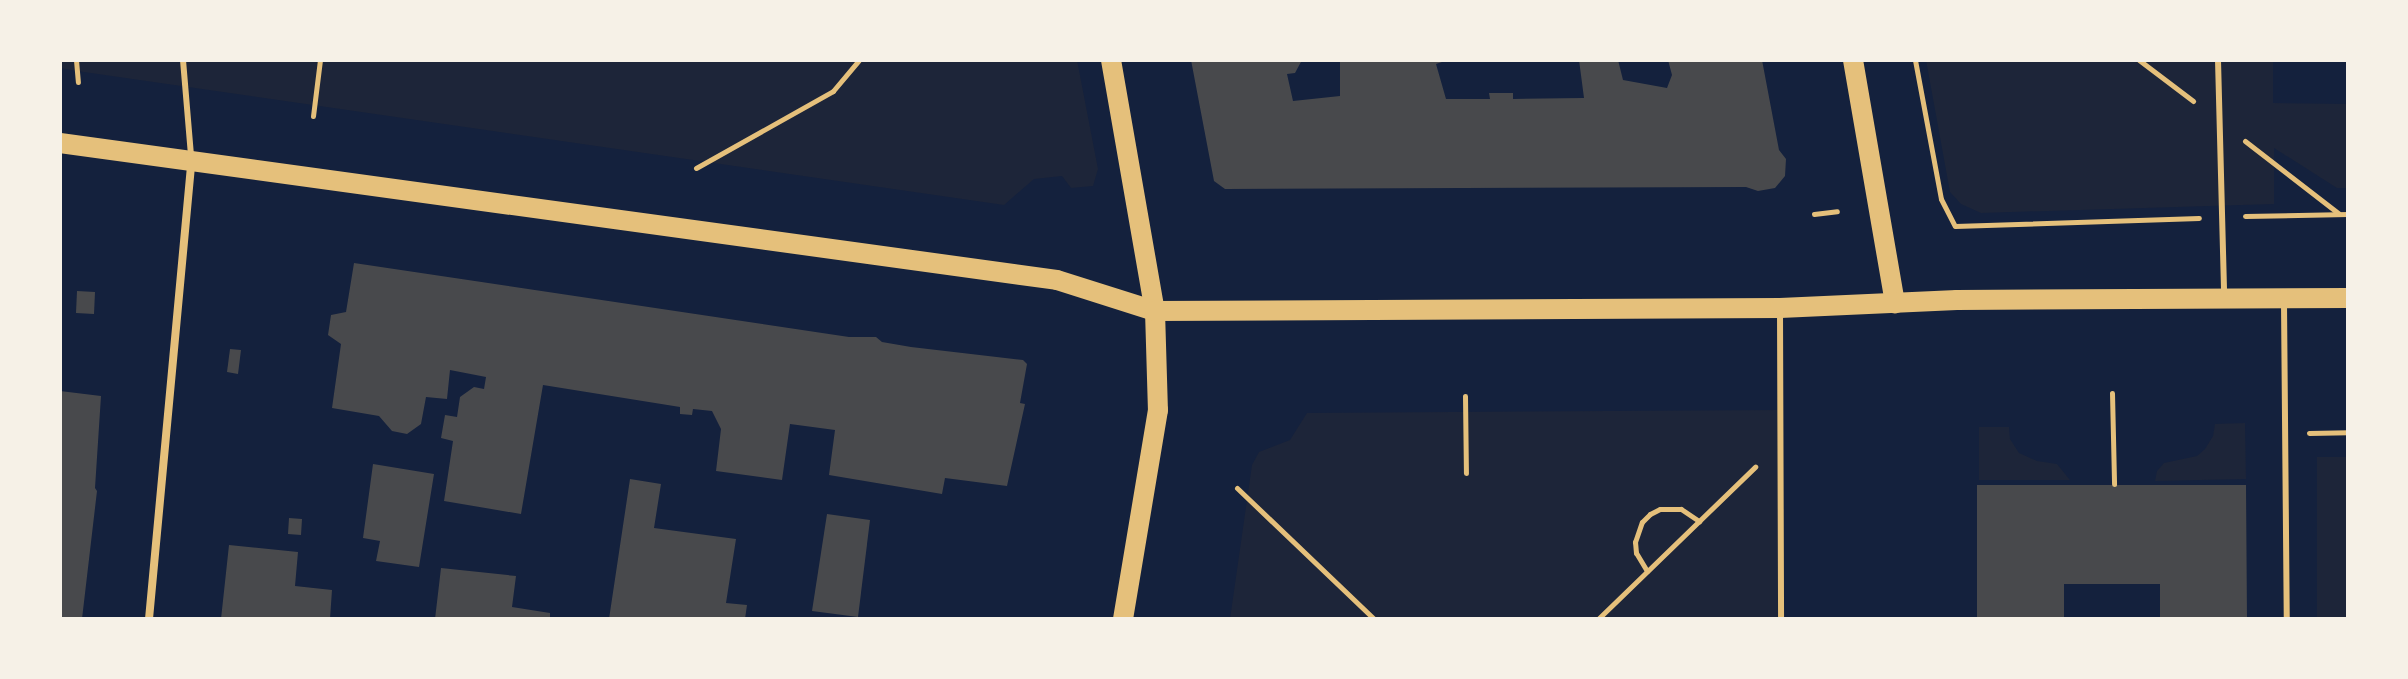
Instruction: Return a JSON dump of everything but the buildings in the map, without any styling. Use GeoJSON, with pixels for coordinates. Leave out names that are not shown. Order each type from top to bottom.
{"type":"FeatureCollection","features":[{"type":"Feature","properties":{"kind":"main road"},"geometry":{"type":"LineString","coordinates":[[1111,60],[1155,311],[1158,410],[1123,619]]}},
{"type":"Feature","properties":{"kind":"main road"},"geometry":{"type":"LineString","coordinates":[[1853,60],[1895,303]]}},
{"type":"Feature","properties":{"kind":"main road"},"geometry":{"type":"LineString","coordinates":[[60,143],[1057,280],[1155,311],[1780,308],[2224,297],[2348,298]]}},
{"type":"Feature","properties":{"kind":"street"},"geometry":{"type":"LineString","coordinates":[[149,619],[191,163]]}},
{"type":"Feature","properties":{"kind":"lane"},"geometry":{"type":"LineString","coordinates":[[183,60],[191,163]]}},
{"type":"Feature","properties":{"kind":"lane"},"geometry":{"type":"LineString","coordinates":[[2218,60],[2224,297]]}},
{"type":"Feature","properties":{"kind":"lane"},"geometry":{"type":"LineString","coordinates":[[2284,298],[2287,619]]}},
{"type":"Feature","properties":{"kind":"lane"},"geometry":{"type":"LineString","coordinates":[[1780,308],[1781,619]]}},
{"type":"Feature","properties":{"kind":"path"},"geometry":{"type":"LineString","coordinates":[[76,60],[78,82]]}},
{"type":"Feature","properties":{"kind":"path"},"geometry":{"type":"LineString","coordinates":[[313,116],[320,60]]}},
{"type":"Feature","properties":{"kind":"path"},"geometry":{"type":"LineString","coordinates":[[696,168],[833,91],[859,60]]}},
{"type":"Feature","properties":{"kind":"path"},"geometry":{"type":"LineString","coordinates":[[1915,60],[1941,199],[1955,226],[2348,214]]}},
{"type":"Feature","properties":{"kind":"path"},"geometry":{"type":"LineString","coordinates":[[2139,60],[2338,214]]}},
{"type":"Feature","properties":{"kind":"path"},"geometry":{"type":"LineString","coordinates":[[2192,88],[2193,102]]}},
{"type":"Feature","properties":{"kind":"path"},"geometry":{"type":"LineString","coordinates":[[1814,214],[1837,211]]}},
{"type":"Feature","properties":{"kind":"path"},"geometry":{"type":"LineString","coordinates":[[2112,393],[2114,484]]}},
{"type":"Feature","properties":{"kind":"path"},"geometry":{"type":"LineString","coordinates":[[1465,396],[1466,473]]}},
{"type":"Feature","properties":{"kind":"path"},"geometry":{"type":"LineString","coordinates":[[2285,434],[2348,432]]}},
{"type":"Feature","properties":{"kind":"path"},"geometry":{"type":"LineString","coordinates":[[1598,619],[1779,445]]}},
{"type":"Feature","properties":{"kind":"path"},"geometry":{"type":"LineString","coordinates":[[1237,488],[1374,619]]}},
{"type":"Feature","properties":{"kind":"path"},"geometry":{"type":"LineString","coordinates":[[1647,571],[1636,553],[1635,542],[1642,522],[1650,514],[1660,509],[1681,509],[1699,521]]}},
{"type":"Feature","properties":{"kind":"shaded area"},"geometry":{"type":"Polygon","coordinates":[[[60,60],[1077,60],[1098,169],[1093,186],[1071,188],[1062,176],[1034,179],[1004,205],[77,71],[60,68],[60,60]]]}},
{"type":"Feature","properties":{"kind":"shaded area"},"geometry":{"type":"Polygon","coordinates":[[[1926,60],[2273,60],[2273,103],[2348,104],[2348,188],[2337,188],[2274,148],[2274,204],[1981,213],[1961,204],[1950,192],[1926,60]]]}},
{"type":"Feature","properties":{"kind":"shaded area"},"geometry":{"type":"Polygon","coordinates":[[[1779,410],[1781,619],[1230,619],[1252,465],[1259,452],[1290,440],[1307,413],[1779,410]]]}},
{"type":"Feature","properties":{"kind":"shaded area"},"geometry":{"type":"Polygon","coordinates":[[[2245,423],[2246,479],[2155,481],[2157,471],[2164,463],[2197,456],[2205,449],[2213,436],[2215,424],[2245,423]]]}},
{"type":"Feature","properties":{"kind":"shaded area"},"geometry":{"type":"Polygon","coordinates":[[[1979,427],[2009,427],[2010,439],[2019,453],[2037,461],[2057,464],[2070,480],[1979,480],[1979,427]]]}},
{"type":"Feature","properties":{"kind":"shaded area"},"geometry":{"type":"Polygon","coordinates":[[[2317,457],[2348,457],[2348,619],[2317,619],[2317,457]]]}}]}
